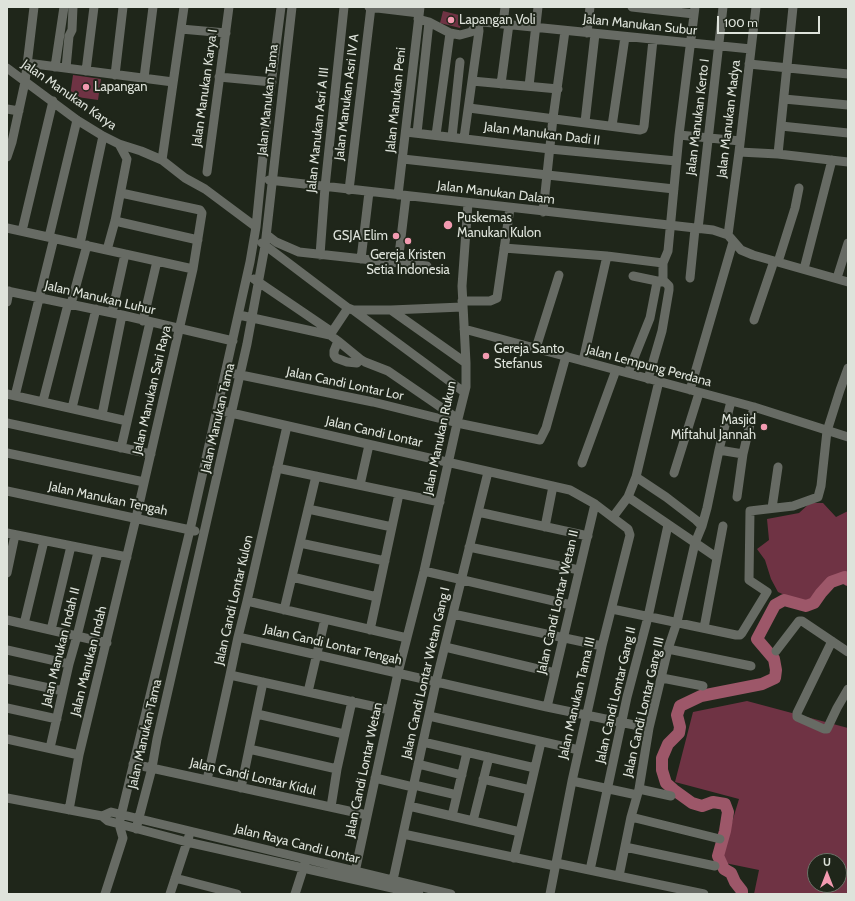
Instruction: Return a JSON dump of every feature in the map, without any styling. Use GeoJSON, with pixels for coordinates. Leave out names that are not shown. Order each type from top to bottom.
{"type":"FeatureCollection","features":[{"type":"Feature","properties":{"kind":"street"},"geometry":{"type":"LineString","coordinates":[[7,157],[9,141],[19,111],[25,82],[34,7]]}},
{"type":"Feature","properties":{"kind":"street"},"geometry":{"type":"LineString","coordinates":[[55,67],[64,7]]}},
{"type":"Feature","properties":{"kind":"street"},"geometry":{"type":"LineString","coordinates":[[66,68],[69,36],[72,30],[73,7]]}},
{"type":"Feature","properties":{"kind":"street"},"geometry":{"type":"LineString","coordinates":[[86,71],[94,7]]}},
{"type":"Feature","properties":{"kind":"street"},"geometry":{"type":"LineString","coordinates":[[114,74],[124,7]]}},
{"type":"Feature","properties":{"kind":"street"},"geometry":{"type":"LineString","coordinates":[[144,78],[153,7]]}},
{"type":"Feature","properties":{"kind":"street"},"geometry":{"type":"LineString","coordinates":[[162,160],[184,7]]}},
{"type":"Feature","properties":{"kind":"street","name":"Jalan Manukan Karya I"},"geometry":{"type":"LineString","coordinates":[[207,172],[229,7]]}},
{"type":"Feature","properties":{"kind":"street","name":"Jalan Manukan Tama"},"geometry":{"type":"LineString","coordinates":[[120,819],[218,410],[255,236],[267,116],[281,7]]}},
{"type":"Feature","properties":{"kind":"street","name":"Jalan Manukan Tama"},"geometry":{"type":"LineString","coordinates":[[136,829],[152,768],[157,739],[241,375],[259,282],[267,235],[292,7]]}},
{"type":"Feature","properties":{"kind":"street","name":"Jalan Manukan Asri A III"},"geometry":{"type":"LineString","coordinates":[[320,255],[325,187],[344,7]]}},
{"type":"Feature","properties":{"kind":"street"},"geometry":{"type":"LineString","coordinates":[[370,7],[419,13],[429,22],[450,33],[460,36],[472,32],[478,23]]}},
{"type":"Feature","properties":{"kind":"street","name":"Jalan Manukan Asri IV A"},"geometry":{"type":"LineString","coordinates":[[350,190],[370,7]]}},
{"type":"Feature","properties":{"kind":"street"},"geometry":{"type":"LineString","coordinates":[[501,84],[506,24],[505,7]]}},
{"type":"Feature","properties":{"kind":"street"},"geometry":{"type":"LineString","coordinates":[[529,86],[538,7]]}},
{"type":"Feature","properties":{"kind":"street"},"geometry":{"type":"LineString","coordinates":[[586,122],[591,34],[590,7]]}},
{"type":"Feature","properties":{"kind":"street"},"geometry":{"type":"LineString","coordinates":[[632,7],[695,11]]}},
{"type":"Feature","properties":{"kind":"street","name":"Jalan Manukan Kerto I"},"geometry":{"type":"LineString","coordinates":[[690,278],[709,138],[723,7]]}},
{"type":"Feature","properties":{"kind":"street","name":"Jalan Manukan Madya"},"geometry":{"type":"LineString","coordinates":[[690,390],[730,239],[756,7]]}},
{"type":"Feature","properties":{"kind":"street"},"geometry":{"type":"LineString","coordinates":[[778,154],[793,7]]}},
{"type":"Feature","properties":{"kind":"street","name":"Jalan Manukan Kerto I"},"geometry":{"type":"LineString","coordinates":[[663,263],[668,251],[679,135],[695,11]]}},
{"type":"Feature","properties":{"kind":"street","name":"Jalan Manukan Peni"},"geometry":{"type":"LineString","coordinates":[[398,263],[403,159],[419,13]]}},
{"type":"Feature","properties":{"kind":"street"},"geometry":{"type":"LineString","coordinates":[[417,133],[429,22]]}},
{"type":"Feature","properties":{"kind":"street"},"geometry":{"type":"LineString","coordinates":[[464,138],[479,31],[478,23]]}},
{"type":"Feature","properties":{"kind":"street","name":"Jalan Manukan Subur"},"geometry":{"type":"LineString","coordinates":[[478,23],[506,24],[591,34],[751,49]]}},
{"type":"Feature","properties":{"kind":"street"},"geometry":{"type":"LineString","coordinates":[[181,29],[226,33]]}},
{"type":"Feature","properties":{"kind":"street"},"geometry":{"type":"LineString","coordinates":[[544,212],[553,118],[565,31]]}},
{"type":"Feature","properties":{"kind":"street"},"geometry":{"type":"LineString","coordinates":[[436,136],[450,33]]}},
{"type":"Feature","properties":{"kind":"street"},"geometry":{"type":"LineString","coordinates":[[612,126],[625,37]]}},
{"type":"Feature","properties":{"kind":"street"},"geometry":{"type":"LineString","coordinates":[[468,108],[640,130],[643,129],[653,40]]}},
{"type":"Feature","properties":{"kind":"street"},"geometry":{"type":"LineString","coordinates":[[452,137],[460,62]]}},
{"type":"Feature","properties":{"kind":"street"},"geometry":{"type":"LineString","coordinates":[[27,63],[173,82]]}},
{"type":"Feature","properties":{"kind":"street"},"geometry":{"type":"LineString","coordinates":[[749,64],[848,74]]}},
{"type":"Feature","properties":{"kind":"street","name":"Jalan Manukan Karya"},"geometry":{"type":"LineString","coordinates":[[7,68],[77,120],[119,144],[162,160],[185,178],[205,189],[256,226]]}},
{"type":"Feature","properties":{"kind":"street"},"geometry":{"type":"LineString","coordinates":[[219,77],[272,82]]}},
{"type":"Feature","properties":{"kind":"street"},"geometry":{"type":"LineString","coordinates":[[472,82],[558,89]]}},
{"type":"Feature","properties":{"kind":"street"},"geometry":{"type":"LineString","coordinates":[[784,99],[848,105]]}},
{"type":"Feature","properties":{"kind":"street"},"geometry":{"type":"LineString","coordinates":[[22,231],[53,101]]}},
{"type":"Feature","properties":{"kind":"street"},"geometry":{"type":"LineString","coordinates":[[7,109],[19,111]]}},
{"type":"Feature","properties":{"kind":"street"},"geometry":{"type":"LineString","coordinates":[[267,116],[279,117]]}},
{"type":"Feature","properties":{"kind":"street"},"geometry":{"type":"LineString","coordinates":[[77,120],[40,298],[11,395],[127,421]]}},
{"type":"Feature","properties":{"kind":"street"},"geometry":{"type":"LineString","coordinates":[[781,126],[848,133]]}},
{"type":"Feature","properties":{"kind":"street","name":"Jalan Manukan Dadi II"},"geometry":{"type":"LineString","coordinates":[[406,132],[676,162]]}},
{"type":"Feature","properties":{"kind":"street"},"geometry":{"type":"LineString","coordinates":[[679,135],[740,141]]}},
{"type":"Feature","properties":{"kind":"street"},"geometry":{"type":"LineString","coordinates":[[43,401],[70,304],[83,245],[103,136]]}},
{"type":"Feature","properties":{"kind":"street"},"geometry":{"type":"LineString","coordinates":[[107,250],[115,221],[127,159],[119,144]]}},
{"type":"Feature","properties":{"kind":"street"},"geometry":{"type":"LineString","coordinates":[[739,152],[778,154],[848,162]]}},
{"type":"Feature","properties":{"kind":"street"},"geometry":{"type":"LineString","coordinates":[[403,159],[674,189]]}},
{"type":"Feature","properties":{"kind":"street"},"geometry":{"type":"LineString","coordinates":[[804,269],[832,160]]}},
{"type":"Feature","properties":{"kind":"street","name":"Jalan Manukan Dalam"},"geometry":{"type":"LineString","coordinates":[[261,179],[713,230],[730,239],[741,250],[848,282]]}},
{"type":"Feature","properties":{"kind":"street"},"geometry":{"type":"LineString","coordinates":[[754,320],[764,288],[776,261],[795,208],[799,188]]}},
{"type":"Feature","properties":{"kind":"street"},"geometry":{"type":"LineString","coordinates":[[361,259],[369,192]]}},
{"type":"Feature","properties":{"kind":"street","name":"Jalan Manukan Sari Raya"},"geometry":{"type":"LineString","coordinates":[[121,193],[200,210],[202,212],[193,269],[136,518]]}},
{"type":"Feature","properties":{"kind":"street","name":"Jalan Manukan Rukun"},"geometry":{"type":"LineString","coordinates":[[398,673],[424,571],[466,387],[462,270],[468,203]]}},
{"type":"Feature","properties":{"kind":"street"},"geometry":{"type":"LineString","coordinates":[[350,309],[391,310],[490,301],[497,298],[510,208]]}},
{"type":"Feature","properties":{"kind":"street"},"geometry":{"type":"LineString","coordinates":[[115,221],[198,240]]}},
{"type":"Feature","properties":{"kind":"street"},"geometry":{"type":"LineString","coordinates":[[7,228],[193,269]]}},
{"type":"Feature","properties":{"kind":"street"},"geometry":{"type":"LineString","coordinates":[[267,235],[276,242],[294,251],[427,266]]}},
{"type":"Feature","properties":{"kind":"street"},"geometry":{"type":"LineString","coordinates":[[255,236],[265,246],[464,392]]}},
{"type":"Feature","properties":{"kind":"street"},"geometry":{"type":"LineString","coordinates":[[837,278],[848,243]]}},
{"type":"Feature","properties":{"kind":"street"},"geometry":{"type":"LineString","coordinates":[[504,248],[607,256],[663,263],[663,276],[650,318],[628,373]]}},
{"type":"Feature","properties":{"kind":"street"},"geometry":{"type":"LineString","coordinates":[[112,313],[125,254]]}},
{"type":"Feature","properties":{"kind":"street"},"geometry":{"type":"LineString","coordinates":[[583,361],[607,256]]}},
{"type":"Feature","properties":{"kind":"street"},"geometry":{"type":"LineString","coordinates":[[121,448],[157,261]]}},
{"type":"Feature","properties":{"kind":"street"},"geometry":{"type":"LineString","coordinates":[[536,348],[559,275]]}},
{"type":"Feature","properties":{"kind":"street"},"geometry":{"type":"LineString","coordinates":[[247,276],[259,282],[331,333],[338,341],[360,359],[388,371],[458,421]]}},
{"type":"Feature","properties":{"kind":"street"},"geometry":{"type":"LineString","coordinates":[[633,276],[661,282],[669,286],[662,331],[648,379]]}},
{"type":"Feature","properties":{"kind":"street"},"geometry":{"type":"LineString","coordinates":[[7,302],[8,291]]}},
{"type":"Feature","properties":{"kind":"street","name":"Jalan Manukan Luhur"},"geometry":{"type":"LineString","coordinates":[[8,291],[96,309],[146,322],[233,341]]}},
{"type":"Feature","properties":{"kind":"street"},"geometry":{"type":"LineString","coordinates":[[72,408],[96,309]]}},
{"type":"Feature","properties":{"kind":"street"},"geometry":{"type":"LineString","coordinates":[[331,333],[350,309]]}},
{"type":"Feature","properties":{"kind":"street"},"geometry":{"type":"LineString","coordinates":[[391,310],[466,363]]}},
{"type":"Feature","properties":{"kind":"street"},"geometry":{"type":"LineString","coordinates":[[102,415],[122,315]]}},
{"type":"Feature","properties":{"kind":"street"},"geometry":{"type":"LineString","coordinates":[[239,315],[331,333]]}},
{"type":"Feature","properties":{"kind":"street","name":"Jalan Lempung Perdana"},"geometry":{"type":"LineString","coordinates":[[464,329],[754,407],[848,437]]}},
{"type":"Feature","properties":{"kind":"street"},"geometry":{"type":"LineString","coordinates":[[338,341],[334,351],[336,358],[353,363],[357,363],[360,359]]}},
{"type":"Feature","properties":{"kind":"street","name":"Jalan Candi Lontar Lor"},"geometry":{"type":"LineString","coordinates":[[226,372],[373,402],[540,440],[546,428],[566,356]]}},
{"type":"Feature","properties":{"kind":"street"},"geometry":{"type":"LineString","coordinates":[[612,609],[740,635],[767,592],[749,580],[750,511],[793,506],[818,497],[821,486],[827,431],[844,390],[848,368]]}},
{"type":"Feature","properties":{"kind":"street"},"geometry":{"type":"LineString","coordinates":[[582,463],[616,370]]}},
{"type":"Feature","properties":{"kind":"street"},"geometry":{"type":"LineString","coordinates":[[613,516],[628,497],[636,477],[659,381]]}},
{"type":"Feature","properties":{"kind":"street"},"geometry":{"type":"LineString","coordinates":[[674,473],[699,393]]}},
{"type":"Feature","properties":{"kind":"street","name":"Jalan Candi Lontar Gang III"},"geometry":{"type":"LineString","coordinates":[[619,876],[631,817],[638,792],[649,728],[668,649],[677,622],[695,543],[702,526],[710,495],[731,401]]}},
{"type":"Feature","properties":{"kind":"street"},"geometry":{"type":"LineString","coordinates":[[737,497],[743,454],[754,407]]}},
{"type":"Feature","properties":{"kind":"street","name":"Jalan Candi Lontar"},"geometry":{"type":"LineString","coordinates":[[218,410],[570,490],[613,516]]}},
{"type":"Feature","properties":{"kind":"street"},"geometry":{"type":"LineString","coordinates":[[7,423],[151,454]]}},
{"type":"Feature","properties":{"kind":"street","name":"Jalan Candi Lontar Kulon"},"geometry":{"type":"LineString","coordinates":[[207,780],[238,637],[287,426]]}},
{"type":"Feature","properties":{"kind":"street"},"geometry":{"type":"LineString","coordinates":[[360,485],[369,445]]}},
{"type":"Feature","properties":{"kind":"street"},"geometry":{"type":"LineString","coordinates":[[719,450],[743,454]]}},
{"type":"Feature","properties":{"kind":"street"},"geometry":{"type":"LineString","coordinates":[[7,452],[144,482]]}},
{"type":"Feature","properties":{"kind":"street"},"geometry":{"type":"LineString","coordinates":[[772,508],[778,467]]}},
{"type":"Feature","properties":{"kind":"street"},"geometry":{"type":"LineString","coordinates":[[278,468],[440,502]]}},
{"type":"Feature","properties":{"kind":"street","name":"Jalan Candi Lontar Wetan Gang I"},"geometry":{"type":"LineString","coordinates":[[393,880],[436,682],[488,472]]}},
{"type":"Feature","properties":{"kind":"street"},"geometry":{"type":"LineString","coordinates":[[284,610],[316,476]]}},
{"type":"Feature","properties":{"kind":"street"},"geometry":{"type":"LineString","coordinates":[[636,477],[666,497],[702,526]]}},
{"type":"Feature","properties":{"kind":"street"},"geometry":{"type":"LineString","coordinates":[[544,527],[553,486]]}},
{"type":"Feature","properties":{"kind":"street","name":"Jalan Manukan Tengah"},"geometry":{"type":"LineString","coordinates":[[7,491],[204,533]]}},
{"type":"Feature","properties":{"kind":"street"},"geometry":{"type":"LineString","coordinates":[[370,630],[399,494]]}},
{"type":"Feature","properties":{"kind":"street"},"geometry":{"type":"LineString","coordinates":[[628,497],[716,557]]}},
{"type":"Feature","properties":{"kind":"street","name":"Jalan Candi Lontar Wetan II"},"geometry":{"type":"LineString","coordinates":[[547,707],[595,504]]}},
{"type":"Feature","properties":{"kind":"street"},"geometry":{"type":"LineString","coordinates":[[308,509],[392,527]]}},
{"type":"Feature","properties":{"kind":"street"},"geometry":{"type":"LineString","coordinates":[[478,512],[588,536]]}},
{"type":"Feature","properties":{"kind":"street","name":"Jalan Manukan Tama III"},"geometry":{"type":"LineString","coordinates":[[550,894],[572,780],[602,646],[630,535],[628,529],[613,516]]}},
{"type":"Feature","properties":{"kind":"street","name":"Jalan Manukan Indah"},"geometry":{"type":"LineString","coordinates":[[69,810],[79,755],[136,518]]}},
{"type":"Feature","properties":{"kind":"street","name":"Jalan Candi Lontar Gang II"},"geometry":{"type":"LineString","coordinates":[[590,870],[635,664],[648,617],[668,525]]}},
{"type":"Feature","properties":{"kind":"street"},"geometry":{"type":"LineString","coordinates":[[704,628],[716,557],[723,526]]}},
{"type":"Feature","properties":{"kind":"street"},"geometry":{"type":"LineString","coordinates":[[7,573],[11,534],[127,557]]}},
{"type":"Feature","properties":{"kind":"street"},"geometry":{"type":"LineString","coordinates":[[24,624],[44,541]]}},
{"type":"Feature","properties":{"kind":"street"},"geometry":{"type":"LineString","coordinates":[[300,543],[384,561]]}},
{"type":"Feature","properties":{"kind":"street"},"geometry":{"type":"LineString","coordinates":[[51,630],[71,546]]}},
{"type":"Feature","properties":{"kind":"street"},"geometry":{"type":"LineString","coordinates":[[469,546],[579,570]]}},
{"type":"Feature","properties":{"kind":"street","name":"Jalan Manukan Indah II"},"geometry":{"type":"LineString","coordinates":[[50,748],[62,691],[98,552]]}},
{"type":"Feature","properties":{"kind":"street"},"geometry":{"type":"LineString","coordinates":[[424,571],[461,578],[571,605]]}},
{"type":"Feature","properties":{"kind":"street"},"geometry":{"type":"LineString","coordinates":[[292,577],[377,597]]}},
{"type":"Feature","properties":{"kind":"street"},"geometry":{"type":"LineString","coordinates":[[247,601],[407,638]]}},
{"type":"Feature","properties":{"kind":"street"},"geometry":{"type":"LineString","coordinates":[[453,614],[602,646]]}},
{"type":"Feature","properties":{"kind":"street"},"geometry":{"type":"LineString","coordinates":[[308,692],[325,619]]}},
{"type":"Feature","properties":{"kind":"street"},"geometry":{"type":"LineString","coordinates":[[7,620],[107,643]]}},
{"type":"Feature","properties":{"kind":"street"},"geometry":{"type":"LineString","coordinates":[[776,650],[799,621],[848,652]]}},
{"type":"Feature","properties":{"kind":"street","name":"Jalan Candi Lontar Tengah"},"geometry":{"type":"LineString","coordinates":[[238,637],[547,707],[649,728]]}},
{"type":"Feature","properties":{"kind":"street"},"geometry":{"type":"LineString","coordinates":[[832,641],[796,715],[797,717],[827,729],[848,689]]}},
{"type":"Feature","properties":{"kind":"street"},"geometry":{"type":"LineString","coordinates":[[445,646],[555,673]]}},
{"type":"Feature","properties":{"kind":"street"},"geometry":{"type":"LineString","coordinates":[[668,649],[752,666]]}},
{"type":"Feature","properties":{"kind":"street"},"geometry":{"type":"LineString","coordinates":[[7,650],[69,664]]}},
{"type":"Feature","properties":{"kind":"street","name":"Jalan Candi Lontar Wetan"},"geometry":{"type":"LineString","coordinates":[[355,872],[398,673]]}},
{"type":"Feature","properties":{"kind":"street"},"geometry":{"type":"LineString","coordinates":[[230,675],[390,710]]}},
{"type":"Feature","properties":{"kind":"street"},"geometry":{"type":"LineString","coordinates":[[662,678],[703,686]]}},
{"type":"Feature","properties":{"kind":"street"},"geometry":{"type":"LineString","coordinates":[[7,679],[62,691]]}},
{"type":"Feature","properties":{"kind":"street"},"geometry":{"type":"LineString","coordinates":[[241,788],[263,682]]}},
{"type":"Feature","properties":{"kind":"street"},"geometry":{"type":"LineString","coordinates":[[331,807],[344,734],[352,702]]}},
{"type":"Feature","properties":{"kind":"street"},"geometry":{"type":"LineString","coordinates":[[7,708],[57,719]]}},
{"type":"Feature","properties":{"kind":"street"},"geometry":{"type":"LineString","coordinates":[[257,714],[344,734]]}},
{"type":"Feature","properties":{"kind":"street"},"geometry":{"type":"LineString","coordinates":[[429,716],[579,750]]}},
{"type":"Feature","properties":{"kind":"street"},"geometry":{"type":"LineString","coordinates":[[7,739],[79,755]]}},
{"type":"Feature","properties":{"kind":"street"},"geometry":{"type":"LineString","coordinates":[[423,742],[535,768]]}},
{"type":"Feature","properties":{"kind":"street"},"geometry":{"type":"LineString","coordinates":[[514,858],[541,742]]}},
{"type":"Feature","properties":{"kind":"street"},"geometry":{"type":"LineString","coordinates":[[249,749],[337,769]]}},
{"type":"Feature","properties":{"kind":"street"},"geometry":{"type":"LineString","coordinates":[[452,816],[458,796],[467,752]]}},
{"type":"Feature","properties":{"kind":"street"},"geometry":{"type":"LineString","coordinates":[[473,821],[489,757]]}},
{"type":"Feature","properties":{"kind":"street","name":"Jalan Candi Lontar Kidul"},"geometry":{"type":"LineString","coordinates":[[133,764],[367,815]]}},
{"type":"Feature","properties":{"kind":"street"},"geometry":{"type":"LineString","coordinates":[[418,764],[462,775]]}},
{"type":"Feature","properties":{"kind":"street"},"geometry":{"type":"LineString","coordinates":[[375,778],[458,796]]}},
{"type":"Feature","properties":{"kind":"street"},"geometry":{"type":"LineString","coordinates":[[483,779],[530,790]]}},
{"type":"Feature","properties":{"kind":"street"},"geometry":{"type":"LineString","coordinates":[[572,780],[608,788],[671,796]]}},
{"type":"Feature","properties":{"kind":"street"},"geometry":{"type":"LineString","coordinates":[[7,798],[102,816],[111,812],[120,819],[123,838],[105,894]]}},
{"type":"Feature","properties":{"kind":"street"},"geometry":{"type":"LineString","coordinates":[[409,806],[520,832]]}},
{"type":"Feature","properties":{"kind":"street"},"geometry":{"type":"LineString","coordinates":[[631,817],[720,839]]}},
{"type":"Feature","properties":{"kind":"street","name":"Jalan Raya Candi Lontar"},"geometry":{"type":"LineString","coordinates":[[120,819],[138,819],[393,880],[415,892]]}},
{"type":"Feature","properties":{"kind":"street","name":"Jalan Raya Candi Lontar"},"geometry":{"type":"LineString","coordinates":[[120,819],[136,829],[304,869],[380,890],[451,894]]}},
{"type":"Feature","properties":{"kind":"street"},"geometry":{"type":"LineString","coordinates":[[123,838],[136,829]]}},
{"type":"Feature","properties":{"kind":"street"},"geometry":{"type":"LineString","coordinates":[[170,894],[190,832]]}},
{"type":"Feature","properties":{"kind":"street"},"geometry":{"type":"LineString","coordinates":[[403,834],[514,858],[590,870],[704,894]]}},
{"type":"Feature","properties":{"kind":"street"},"geometry":{"type":"LineString","coordinates":[[625,847],[715,866]]}},
{"type":"Feature","properties":{"kind":"street"},"geometry":{"type":"LineString","coordinates":[[295,894],[306,859]]}},
{"type":"Feature","properties":{"kind":"street"},"geometry":{"type":"LineString","coordinates":[[175,878],[237,894]]}},
{"type":"Feature","properties":{"kind":"shaded area","name":"Lapangan Voli"},"geometry":{"type":"Polygon","coordinates":[[[443,11],[463,16],[460,28],[440,23],[443,11]]]}},
{"type":"Feature","properties":{"kind":"shaded area","name":"Lapangan"},"geometry":{"type":"Polygon","coordinates":[[[73,75],[101,79],[98,100],[70,96],[73,75]]]}},
{"type":"Feature","properties":{"kind":"shaded area"},"geometry":{"type":"Polygon","coordinates":[[[810,503],[823,503],[836,517],[848,511],[848,574],[844,573],[835,575],[818,592],[811,602],[802,603],[778,592],[771,579],[765,560],[757,549],[769,540],[767,519],[799,513],[810,503]]]}},
{"type":"Feature","properties":{"kind":"shaded area"},"geometry":{"type":"Polygon","coordinates":[[[747,701],[848,728],[848,894],[754,894],[759,870],[720,862],[739,799],[675,782],[693,712],[747,701]]]}},
{"type":"Feature","properties":{"kind":"waterway"},"geometry":{"type":"LineString","coordinates":[[742,894],[742,891],[735,882],[731,873],[724,869],[718,856],[725,831],[728,812],[725,804],[713,802],[702,806],[692,803],[674,790],[666,783],[662,770],[662,758],[668,744],[679,733],[680,727],[677,715],[680,706],[701,696],[762,684],[775,678],[776,670],[774,659],[757,639],[775,605],[784,600],[806,606],[814,603],[831,582],[845,577],[848,580]]}},
{"type":"Feature","properties":{"kind":"place","name":"Lapangan Voli"},"geometry":{"type":"Point","coordinates":[451,20]}},
{"type":"Feature","properties":{"kind":"place","name":"Lapangan"},"geometry":{"type":"Point","coordinates":[86,87]}},
{"type":"Feature","properties":{"kind":"place","name":"Puskemas Manukan Kulon"},"geometry":{"type":"Point","coordinates":[448,225]}},
{"type":"Feature","properties":{"kind":"place","name":"GSJA Elim"},"geometry":{"type":"Point","coordinates":[396,236]}},
{"type":"Feature","properties":{"kind":"place","name":"Gereja Kristen Setia Indonesia"},"geometry":{"type":"Point","coordinates":[408,241]}},
{"type":"Feature","properties":{"kind":"place","name":"Gereja Santo Stefanus"},"geometry":{"type":"Point","coordinates":[486,356]}},
{"type":"Feature","properties":{"kind":"place","name":"Masjid Miftahul Jannah"},"geometry":{"type":"Point","coordinates":[764,427]}}]}
